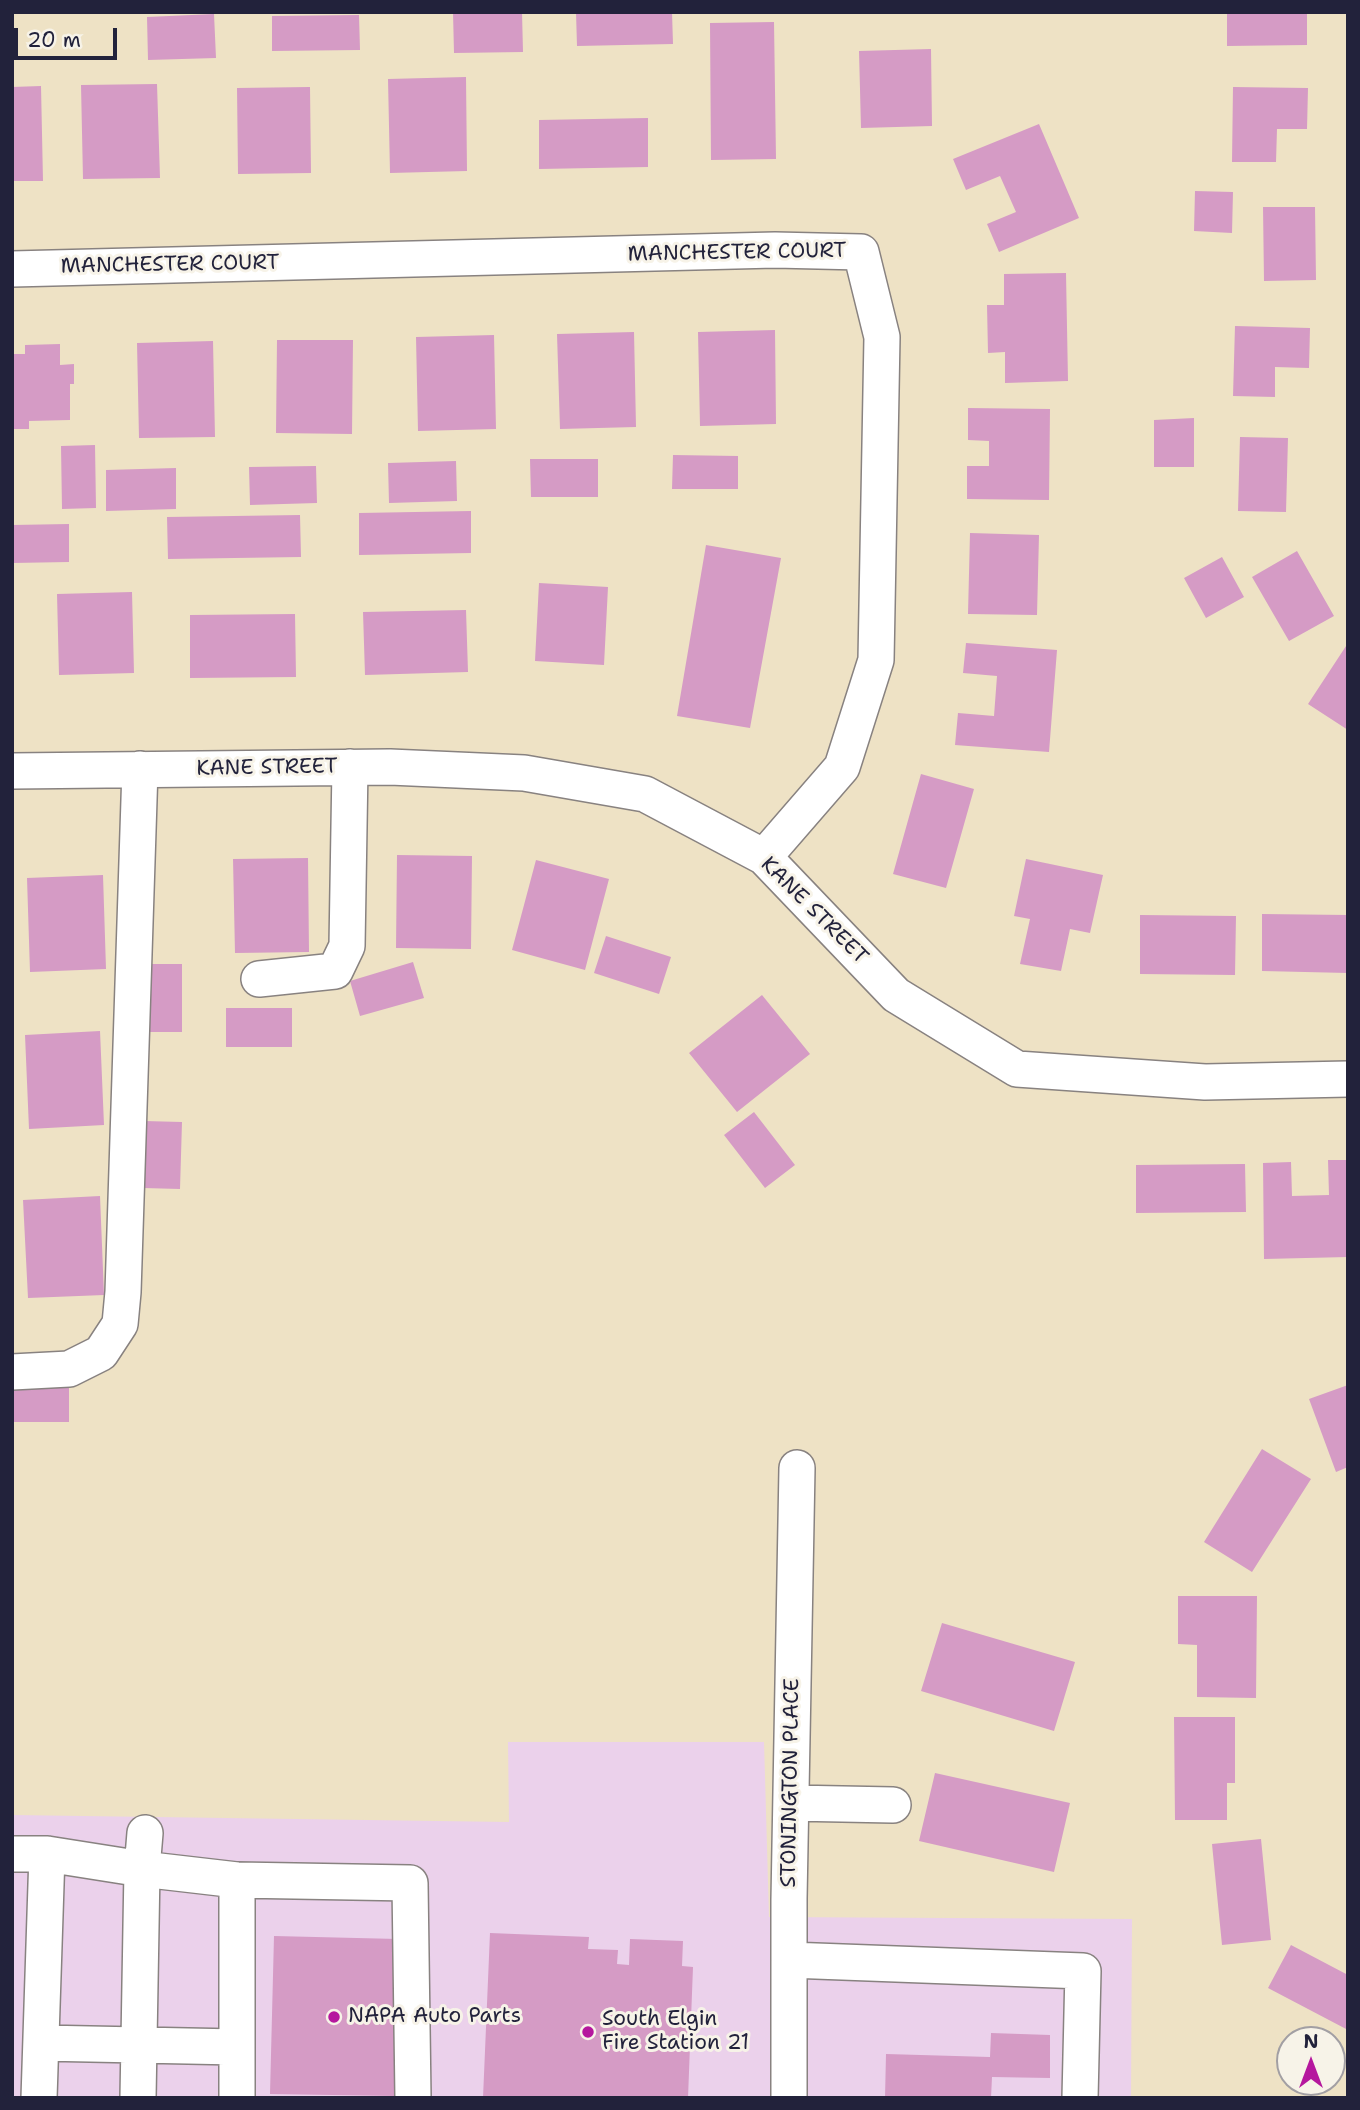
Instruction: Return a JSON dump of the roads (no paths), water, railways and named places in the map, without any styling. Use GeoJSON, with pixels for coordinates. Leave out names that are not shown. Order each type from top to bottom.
{"type":"FeatureCollection","features":[{"type":"Feature","properties":{"kind":"street","name":"MANCHESTER COURT"},"geometry":{"type":"LineString","coordinates":[[12,269],[775,250],[861,252],[882,337],[876,660],[842,767],[764,856]]}},
{"type":"Feature","properties":{"kind":"street"},"geometry":{"type":"LineString","coordinates":[[259,979],[335,971],[347,946],[350,767]]}},
{"type":"Feature","properties":{"kind":"street","name":"KANE STREET"},"geometry":{"type":"LineString","coordinates":[[12,771],[390,767],[524,774],[645,794],[764,856],[896,995],[1017,1069],[1205,1082],[1348,1079]]}},
{"type":"Feature","properties":{"kind":"street"},"geometry":{"type":"LineString","coordinates":[[12,1372],[69,1369],[100,1353],[120,1324],[124,1279],[140,769]]}},
{"type":"Feature","properties":{"kind":"street","name":"STONINGTON PLACE"},"geometry":{"type":"LineString","coordinates":[[789,2098],[797,1468]]}},
{"type":"Feature","properties":{"kind":"street"},"geometry":{"type":"LineString","coordinates":[[791,1803],[892,1805]]}},
{"type":"Feature","properties":{"kind":"street"},"geometry":{"type":"LineString","coordinates":[[138,2098],[145,1833]]}},
{"type":"Feature","properties":{"kind":"street"},"geometry":{"type":"LineString","coordinates":[[12,1854],[47,1854],[237,1880],[410,1883],[413,2098]]}},
{"type":"Feature","properties":{"kind":"street"},"geometry":{"type":"LineString","coordinates":[[39,2098],[47,1854]]}},
{"type":"Feature","properties":{"kind":"street"},"geometry":{"type":"LineString","coordinates":[[237,1880],[237,2098]]}},
{"type":"Feature","properties":{"kind":"street"},"geometry":{"type":"LineString","coordinates":[[789,1961],[1083,1971],[1080,2098]]}},
{"type":"Feature","properties":{"kind":"street"},"geometry":{"type":"LineString","coordinates":[[41,2043],[237,2047]]}},
{"type":"Feature","properties":{"kind":"place","name":"NAPA Auto Parts"},"geometry":{"type":"Point","coordinates":[334,2017]}},
{"type":"Feature","properties":{"kind":"place","name":"South Elgin Fire Station 21"},"geometry":{"type":"Point","coordinates":[588,2032]}}]}
